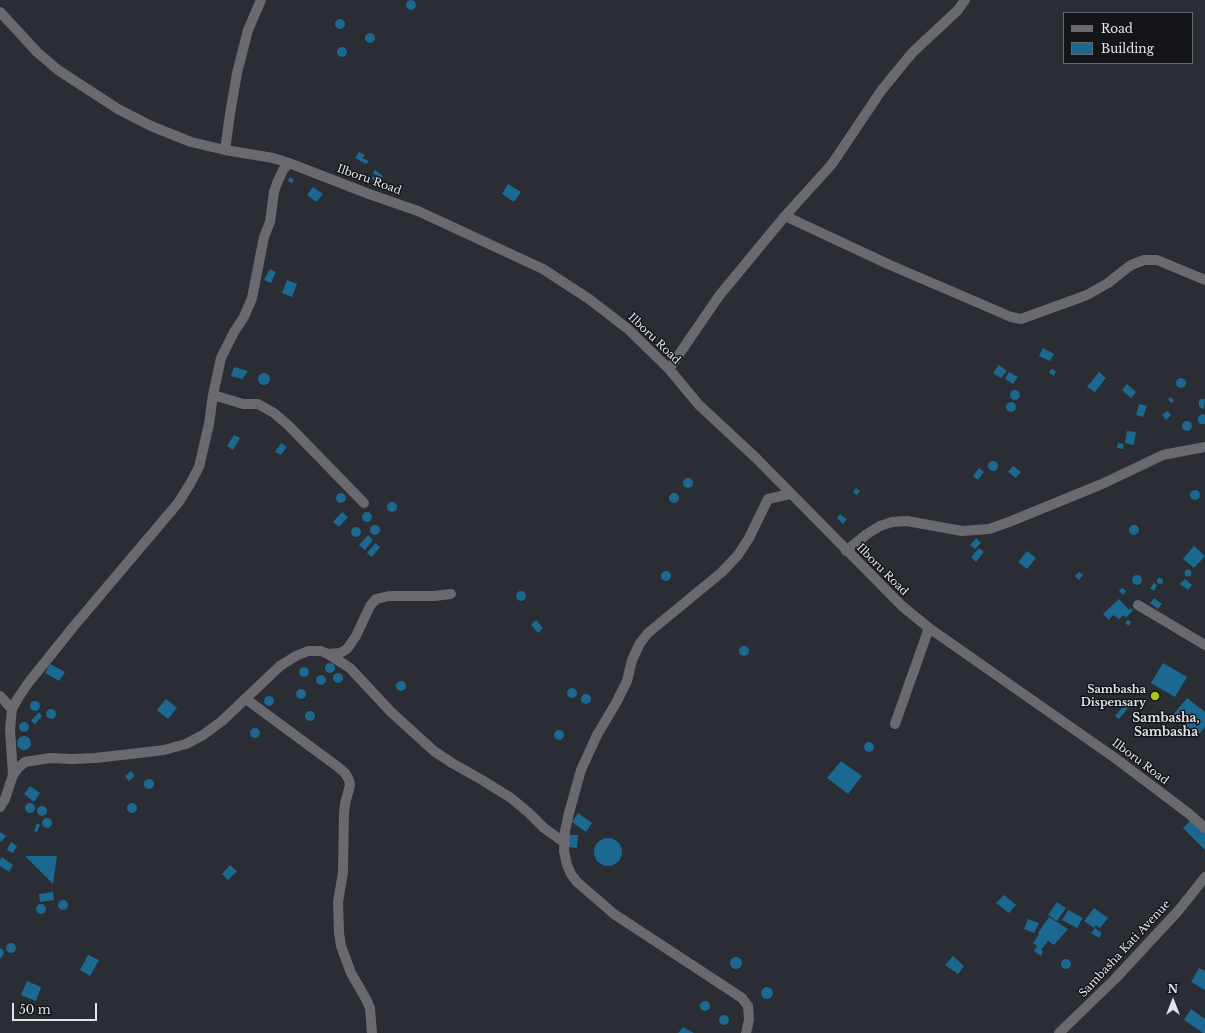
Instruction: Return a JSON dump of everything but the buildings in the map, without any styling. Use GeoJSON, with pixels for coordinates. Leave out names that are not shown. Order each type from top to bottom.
{"type":"FeatureCollection","features":[{"type":"Feature","properties":{"kind":"street"},"geometry":{"type":"LineString","coordinates":[[225,150],[237,73],[248,30],[261,0]]}},
{"type":"Feature","properties":{"kind":"street"},"geometry":{"type":"LineString","coordinates":[[669,369],[719,296],[785,216],[832,164],[881,91],[913,52],[958,10],[965,0]]}},
{"type":"Feature","properties":{"kind":"street","name":"Ilboru Road"},"geometry":{"type":"LineString","coordinates":[[0,12],[37,52],[58,70],[118,109],[151,126],[191,142],[225,150],[257,154],[290,163],[369,194],[418,211],[543,269],[589,299],[628,329],[669,369],[699,405],[756,458],[846,551],[902,606],[929,628],[1115,758],[1205,828]]}},
{"type":"Feature","properties":{"kind":"street"},"geometry":{"type":"LineString","coordinates":[[14,775],[10,730],[12,709],[29,682],[178,503],[199,466],[209,424],[213,395],[221,358],[234,332],[244,317],[252,298],[264,237],[270,222],[274,192],[283,170],[290,163]]}},
{"type":"Feature","properties":{"kind":"street"},"geometry":{"type":"LineString","coordinates":[[785,216],[890,265],[1011,317],[1021,319],[1087,295],[1108,283],[1131,265],[1144,260],[1157,260],[1205,280]]}},
{"type":"Feature","properties":{"kind":"street"},"geometry":{"type":"LineString","coordinates":[[213,395],[243,404],[258,404],[274,413],[288,425],[364,503]]}},
{"type":"Feature","properties":{"kind":"street"},"geometry":{"type":"LineString","coordinates":[[846,551],[867,534],[880,526],[892,522],[907,522],[962,531],[989,529],[1102,484],[1163,455],[1205,447]]}},
{"type":"Feature","properties":{"kind":"street"},"geometry":{"type":"LineString","coordinates":[[746,1033],[749,1020],[748,1006],[742,998],[614,914],[577,882],[567,865],[564,851],[569,813],[581,770],[597,735],[627,682],[632,660],[640,643],[648,633],[722,572],[738,554],[749,538],[768,499],[790,494]]}},
{"type":"Feature","properties":{"kind":"street"},"geometry":{"type":"LineString","coordinates":[[328,654],[340,653],[347,649],[356,636],[370,606],[376,598],[389,596],[434,596],[451,594]]}},
{"type":"Feature","properties":{"kind":"street"},"geometry":{"type":"LineString","coordinates":[[1138,605],[1205,645]]}},
{"type":"Feature","properties":{"kind":"street"},"geometry":{"type":"LineString","coordinates":[[895,724],[929,628]]}},
{"type":"Feature","properties":{"kind":"street"},"geometry":{"type":"LineString","coordinates":[[0,807],[14,775],[24,762],[50,758],[95,758],[132,754],[164,750],[186,744],[222,721],[280,666],[296,656],[308,651],[321,651],[350,668],[391,712],[434,751],[511,798],[544,828],[565,843]]}},
{"type":"Feature","properties":{"kind":"street"},"geometry":{"type":"LineString","coordinates":[[0,696],[12,709]]}},
{"type":"Feature","properties":{"kind":"street"},"geometry":{"type":"LineString","coordinates":[[246,699],[275,722],[326,758],[345,773],[350,780],[344,814],[343,872],[338,902],[339,933],[341,946],[351,973],[370,1008],[372,1033]]}},
{"type":"Feature","properties":{"kind":"street","name":"Sambasha Kati Avenue"},"geometry":{"type":"LineString","coordinates":[[1059,1033],[1115,979],[1179,910],[1205,877]]}},
{"type":"Feature","properties":{"kind":"place","name":"Sambasha Dispensary"},"geometry":{"type":"Point","coordinates":[1155,696]}},
{"type":"Feature","properties":{"kind":"district","name":"Sambasha, Sambasha"},"geometry":{"type":"Point","coordinates":[1166,726]}}]}
